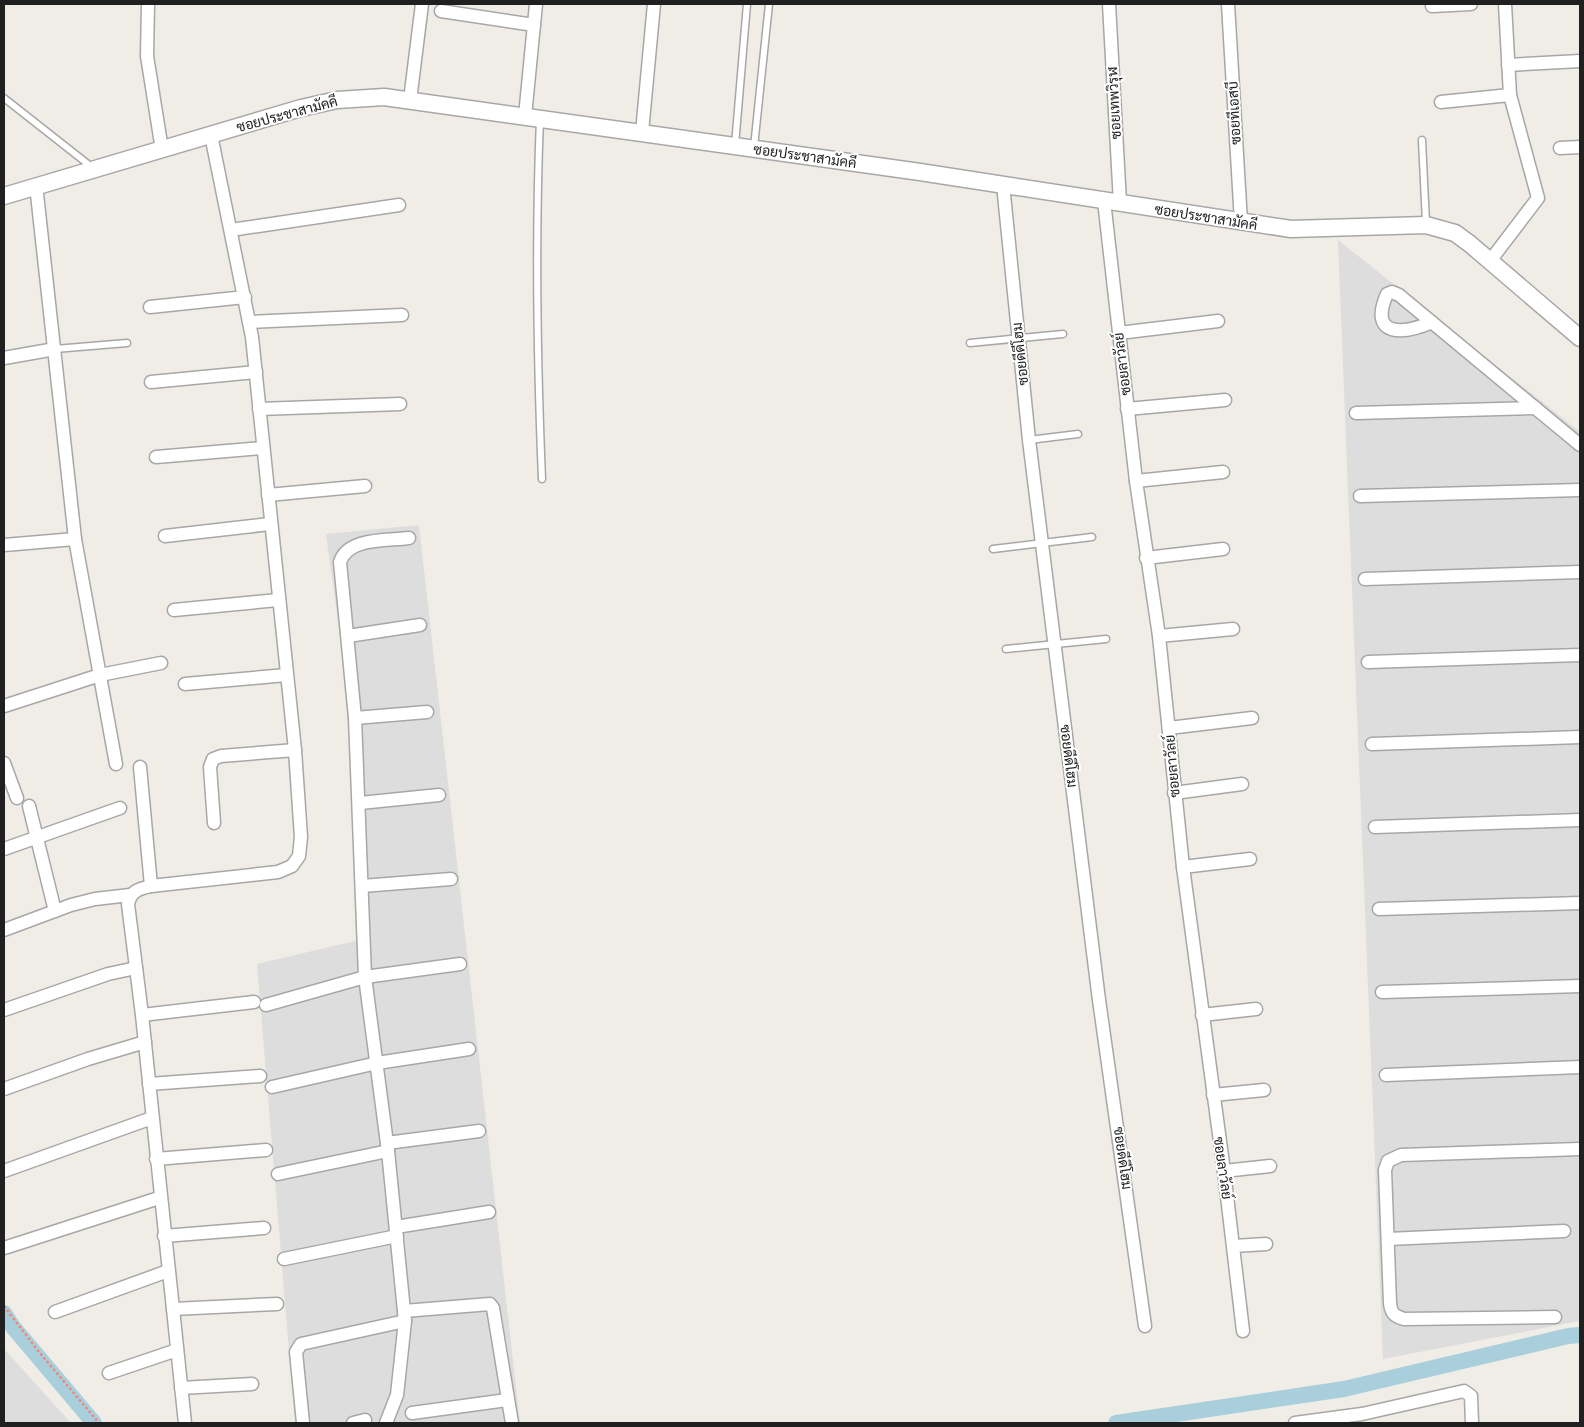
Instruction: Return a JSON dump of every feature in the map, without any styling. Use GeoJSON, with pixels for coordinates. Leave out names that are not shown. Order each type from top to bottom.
{"type":"FeatureCollection","features":[{"type":"Feature","properties":{"kind":"street"},"geometry":{"type":"LineString","coordinates":[[148,4],[146,56],[162,150]]}},
{"type":"Feature","properties":{"kind":"street"},"geometry":{"type":"LineString","coordinates":[[410,100],[422,4]]}},
{"type":"Feature","properties":{"kind":"street"},"geometry":{"type":"LineString","coordinates":[[533,117],[536,4]]}},
{"type":"Feature","properties":{"kind":"street"},"geometry":{"type":"LineString","coordinates":[[642,132],[654,4]]}},
{"type":"Feature","properties":{"kind":"street","name":"ซอยเทพวิรุฬ"},"geometry":{"type":"LineString","coordinates":[[1109,4],[1112,202]]}},
{"type":"Feature","properties":{"kind":"street","name":"ซอยทีเอสบี"},"geometry":{"type":"LineString","coordinates":[[1228,4],[1241,222]]}},
{"type":"Feature","properties":{"kind":"street"},"geometry":{"type":"LineString","coordinates":[[1432,6],[1471,4]]}},
{"type":"Feature","properties":{"kind":"street"},"geometry":{"type":"LineString","coordinates":[[1490,261],[1538,198],[1510,95],[1505,4]]}},
{"type":"Feature","properties":{"kind":"street"},"geometry":{"type":"LineString","coordinates":[[442,11],[534,25]]}},
{"type":"Feature","properties":{"kind":"street"},"geometry":{"type":"LineString","coordinates":[[1508,65],[1580,61]]}},
{"type":"Feature","properties":{"kind":"street"},"geometry":{"type":"LineString","coordinates":[[1441,102],[1510,95]]}},
{"type":"Feature","properties":{"kind":"street","name":"ซอยประชาสามัคคี"},"geometry":{"type":"LineString","coordinates":[[4,196],[93,168],[162,150],[301,108],[337,100],[384,96],[642,132],[1291,229],[1426,225],[1455,234],[1490,261],[1580,338]]}},
{"type":"Feature","properties":{"kind":"street"},"geometry":{"type":"LineString","coordinates":[[4,930],[95,899],[130,895],[138,889],[151,886],[265,875],[292,866],[299,856],[301,837],[295,750],[250,322],[211,135]]}},
{"type":"Feature","properties":{"kind":"street"},"geometry":{"type":"LineString","coordinates":[[1560,148],[1580,147]]}},
{"type":"Feature","properties":{"kind":"street","name":"ซอยดีดีโฮม"},"geometry":{"type":"LineString","coordinates":[[1003,185],[1029,440],[1099,1000],[1145,1326]]}},
{"type":"Feature","properties":{"kind":"street"},"geometry":{"type":"LineString","coordinates":[[36,186],[74,539],[116,764]]}},
{"type":"Feature","properties":{"kind":"street","name":"ซอยลาวัลย์"},"geometry":{"type":"LineString","coordinates":[[1112,202],[1119,333],[1127,409],[1146,558],[1159,636],[1174,793],[1234,1246],[1243,1331]]}},
{"type":"Feature","properties":{"kind":"street"},"geometry":{"type":"LineString","coordinates":[[231,230],[399,205]]}},
{"type":"Feature","properties":{"kind":"street"},"geometry":{"type":"LineString","coordinates":[[150,307],[245,297]]}},
{"type":"Feature","properties":{"kind":"street"},"geometry":{"type":"LineString","coordinates":[[250,322],[402,316]]}},
{"type":"Feature","properties":{"kind":"street"},"geometry":{"type":"LineString","coordinates":[[1119,333],[1218,321]]}},
{"type":"Feature","properties":{"kind":"street"},"geometry":{"type":"LineString","coordinates":[[1432,322],[1580,445]]}},
{"type":"Feature","properties":{"kind":"street"},"geometry":{"type":"LineString","coordinates":[[4,358],[55,350]]}},
{"type":"Feature","properties":{"kind":"street"},"geometry":{"type":"LineString","coordinates":[[151,382],[256,372]]}},
{"type":"Feature","properties":{"kind":"street"},"geometry":{"type":"LineString","coordinates":[[1127,409],[1225,400]]}},
{"type":"Feature","properties":{"kind":"street"},"geometry":{"type":"LineString","coordinates":[[259,410],[400,404]]}},
{"type":"Feature","properties":{"kind":"street"},"geometry":{"type":"LineString","coordinates":[[1356,413],[1536,408]]}},
{"type":"Feature","properties":{"kind":"street"},"geometry":{"type":"LineString","coordinates":[[156,457],[263,448]]}},
{"type":"Feature","properties":{"kind":"street"},"geometry":{"type":"LineString","coordinates":[[1136,481],[1223,472]]}},
{"type":"Feature","properties":{"kind":"street"},"geometry":{"type":"LineString","coordinates":[[268,495],[365,486]]}},
{"type":"Feature","properties":{"kind":"street"},"geometry":{"type":"LineString","coordinates":[[1360,496],[1580,490]]}},
{"type":"Feature","properties":{"kind":"street"},"geometry":{"type":"LineString","coordinates":[[165,536],[270,524]]}},
{"type":"Feature","properties":{"kind":"street"},"geometry":{"type":"LineString","coordinates":[[386,1423],[398,1395],[404,1316],[387,1147],[366,977],[355,718],[340,562],[343,552],[352,546],[410,538]]}},
{"type":"Feature","properties":{"kind":"street"},"geometry":{"type":"LineString","coordinates":[[4,545],[74,539]]}},
{"type":"Feature","properties":{"kind":"street"},"geometry":{"type":"LineString","coordinates":[[1146,558],[1222,549]]}},
{"type":"Feature","properties":{"kind":"street"},"geometry":{"type":"LineString","coordinates":[[1365,579],[1580,572]]}},
{"type":"Feature","properties":{"kind":"street"},"geometry":{"type":"LineString","coordinates":[[174,610],[278,600]]}},
{"type":"Feature","properties":{"kind":"street"},"geometry":{"type":"LineString","coordinates":[[348,636],[420,625]]}},
{"type":"Feature","properties":{"kind":"street"},"geometry":{"type":"LineString","coordinates":[[1159,636],[1233,629]]}},
{"type":"Feature","properties":{"kind":"street"},"geometry":{"type":"LineString","coordinates":[[1368,662],[1580,655]]}},
{"type":"Feature","properties":{"kind":"street"},"geometry":{"type":"LineString","coordinates":[[4,706],[100,674],[161,663]]}},
{"type":"Feature","properties":{"kind":"street"},"geometry":{"type":"LineString","coordinates":[[185,684],[286,675]]}},
{"type":"Feature","properties":{"kind":"street"},"geometry":{"type":"LineString","coordinates":[[355,718],[427,712]]}},
{"type":"Feature","properties":{"kind":"street"},"geometry":{"type":"LineString","coordinates":[[1168,728],[1252,718]]}},
{"type":"Feature","properties":{"kind":"street"},"geometry":{"type":"LineString","coordinates":[[1372,744],[1580,737]]}},
{"type":"Feature","properties":{"kind":"street"},"geometry":{"type":"LineString","coordinates":[[214,824],[210,767],[213,759],[221,756],[295,750]]}},
{"type":"Feature","properties":{"kind":"street"},"geometry":{"type":"LineString","coordinates":[[4,763],[17,798]]}},
{"type":"Feature","properties":{"kind":"street"},"geometry":{"type":"LineString","coordinates":[[140,767],[151,886]]}},
{"type":"Feature","properties":{"kind":"street"},"geometry":{"type":"LineString","coordinates":[[1174,793],[1242,784]]}},
{"type":"Feature","properties":{"kind":"street"},"geometry":{"type":"LineString","coordinates":[[360,803],[439,795]]}},
{"type":"Feature","properties":{"kind":"street"},"geometry":{"type":"LineString","coordinates":[[29,806],[54,912]]}},
{"type":"Feature","properties":{"kind":"street"},"geometry":{"type":"LineString","coordinates":[[4,849],[120,808]]}},
{"type":"Feature","properties":{"kind":"street"},"geometry":{"type":"LineString","coordinates":[[1376,827],[1580,820]]}},
{"type":"Feature","properties":{"kind":"street"},"geometry":{"type":"LineString","coordinates":[[1183,867],[1250,859]]}},
{"type":"Feature","properties":{"kind":"street"},"geometry":{"type":"LineString","coordinates":[[362,886],[451,879]]}},
{"type":"Feature","properties":{"kind":"street"},"geometry":{"type":"LineString","coordinates":[[130,895],[128,904],[142,1014],[185,1423]]}},
{"type":"Feature","properties":{"kind":"street"},"geometry":{"type":"LineString","coordinates":[[1379,909],[1580,902]]}},
{"type":"Feature","properties":{"kind":"street"},"geometry":{"type":"LineString","coordinates":[[142,1014],[260,1003],[366,977],[460,964]]}},
{"type":"Feature","properties":{"kind":"street"},"geometry":{"type":"LineString","coordinates":[[4,1010],[108,974],[136,968]]}},
{"type":"Feature","properties":{"kind":"street"},"geometry":{"type":"LineString","coordinates":[[1382,992],[1580,986]]}},
{"type":"Feature","properties":{"kind":"street"},"geometry":{"type":"LineString","coordinates":[[1202,1015],[1256,1009]]}},
{"type":"Feature","properties":{"kind":"street"},"geometry":{"type":"LineString","coordinates":[[4,1089],[88,1059],[145,1042]]}},
{"type":"Feature","properties":{"kind":"street"},"geometry":{"type":"LineString","coordinates":[[272,1087],[377,1063],[469,1049]]}},
{"type":"Feature","properties":{"kind":"street"},"geometry":{"type":"LineString","coordinates":[[1386,1075],[1580,1067]]}},
{"type":"Feature","properties":{"kind":"street"},"geometry":{"type":"LineString","coordinates":[[149,1084],[260,1076]]}},
{"type":"Feature","properties":{"kind":"street"},"geometry":{"type":"LineString","coordinates":[[1213,1096],[1264,1090]]}},
{"type":"Feature","properties":{"kind":"street"},"geometry":{"type":"LineString","coordinates":[[4,1171],[152,1118]]}},
{"type":"Feature","properties":{"kind":"street"},"geometry":{"type":"LineString","coordinates":[[278,1174],[387,1147],[479,1131]]}},
{"type":"Feature","properties":{"kind":"street"},"geometry":{"type":"LineString","coordinates":[[1555,1318],[1404,1318],[1395,1316],[1391,1311],[1390,1303],[1385,1170],[1388,1161],[1394,1156],[1580,1149]]}},
{"type":"Feature","properties":{"kind":"street"},"geometry":{"type":"LineString","coordinates":[[156,1159],[266,1150]]}},
{"type":"Feature","properties":{"kind":"street"},"geometry":{"type":"LineString","coordinates":[[1224,1171],[1270,1166]]}},
{"type":"Feature","properties":{"kind":"street"},"geometry":{"type":"LineString","coordinates":[[4,1248],[160,1198]]}},
{"type":"Feature","properties":{"kind":"street"},"geometry":{"type":"LineString","coordinates":[[284,1259],[489,1212]]}},
{"type":"Feature","properties":{"kind":"street"},"geometry":{"type":"LineString","coordinates":[[164,1236],[264,1228]]}},
{"type":"Feature","properties":{"kind":"street"},"geometry":{"type":"LineString","coordinates":[[1388,1239],[1564,1231]]}},
{"type":"Feature","properties":{"kind":"street"},"geometry":{"type":"LineString","coordinates":[[1234,1246],[1266,1244]]}},
{"type":"Feature","properties":{"kind":"street"},"geometry":{"type":"LineString","coordinates":[[56,1312],[168,1271]]}},
{"type":"Feature","properties":{"kind":"street"},"geometry":{"type":"LineString","coordinates":[[172,1309],[277,1304]]}},
{"type":"Feature","properties":{"kind":"street"},"geometry":{"type":"LineString","coordinates":[[303,1423],[296,1352],[301,1344],[404,1316],[490,1304],[493,1308],[512,1423]]}},
{"type":"Feature","properties":{"kind":"street"},"geometry":{"type":"LineString","coordinates":[[108,1373],[177,1350]]}},
{"type":"Feature","properties":{"kind":"street"},"geometry":{"type":"LineString","coordinates":[[181,1388],[252,1384]]}},
{"type":"Feature","properties":{"kind":"street"},"geometry":{"type":"LineString","coordinates":[[1295,1423],[1361,1419],[1464,1391],[1471,1396],[1472,1423]]}},
{"type":"Feature","properties":{"kind":"street"},"geometry":{"type":"LineString","coordinates":[[412,1413],[508,1400]]}},
{"type":"Feature","properties":{"kind":"lane"},"geometry":{"type":"LineString","coordinates":[[735,146],[746,4]]}},
{"type":"Feature","properties":{"kind":"lane"},"geometry":{"type":"LineString","coordinates":[[754,149],[769,4]]}},
{"type":"Feature","properties":{"kind":"lane"},"geometry":{"type":"LineString","coordinates":[[4,98],[93,168]]}},
{"type":"Feature","properties":{"kind":"lane"},"geometry":{"type":"LineString","coordinates":[[533,117],[538,182],[538,312],[542,479]]}},
{"type":"Feature","properties":{"kind":"lane"},"geometry":{"type":"LineString","coordinates":[[1422,140],[1426,225]]}},
{"type":"Feature","properties":{"kind":"lane"},"geometry":{"type":"LineString","coordinates":[[970,343],[1063,334]]}},
{"type":"Feature","properties":{"kind":"lane"},"geometry":{"type":"LineString","coordinates":[[55,350],[126,343]]}},
{"type":"Feature","properties":{"kind":"lane"},"geometry":{"type":"LineString","coordinates":[[1029,440],[1078,434]]}},
{"type":"Feature","properties":{"kind":"lane"},"geometry":{"type":"LineString","coordinates":[[993,549],[1092,537]]}},
{"type":"Feature","properties":{"kind":"lane"},"geometry":{"type":"LineString","coordinates":[[1006,650],[1106,638]]}},
{"type":"Feature","properties":{"kind":"path"},"geometry":{"type":"LineString","coordinates":[[4,1306],[39,1352],[99,1423]]}},
{"type":"Feature","properties":{"kind":"shaded area"},"geometry":{"type":"Polygon","coordinates":[[[1338,240],[1580,432],[1580,1321],[1383,1359],[1338,240]]]}},
{"type":"Feature","properties":{"kind":"shaded area"},"geometry":{"type":"Polygon","coordinates":[[[419,525],[520,1423],[295,1423],[257,964],[359,940],[351,714],[326,534],[419,525]]]}},
{"type":"Feature","properties":{"kind":"shaded area"},"geometry":{"type":"Polygon","coordinates":[[[4,1349],[71,1423],[4,1423],[4,1349]]]}},
{"type":"Feature","properties":{"kind":"waterway"},"geometry":{"type":"LineString","coordinates":[[4,1313],[13,1327],[94,1423]]}},
{"type":"Feature","properties":{"kind":"waterway"},"geometry":{"type":"LineString","coordinates":[[1116,1423],[1344,1389],[1568,1336],[1580,1335]]}}]}
